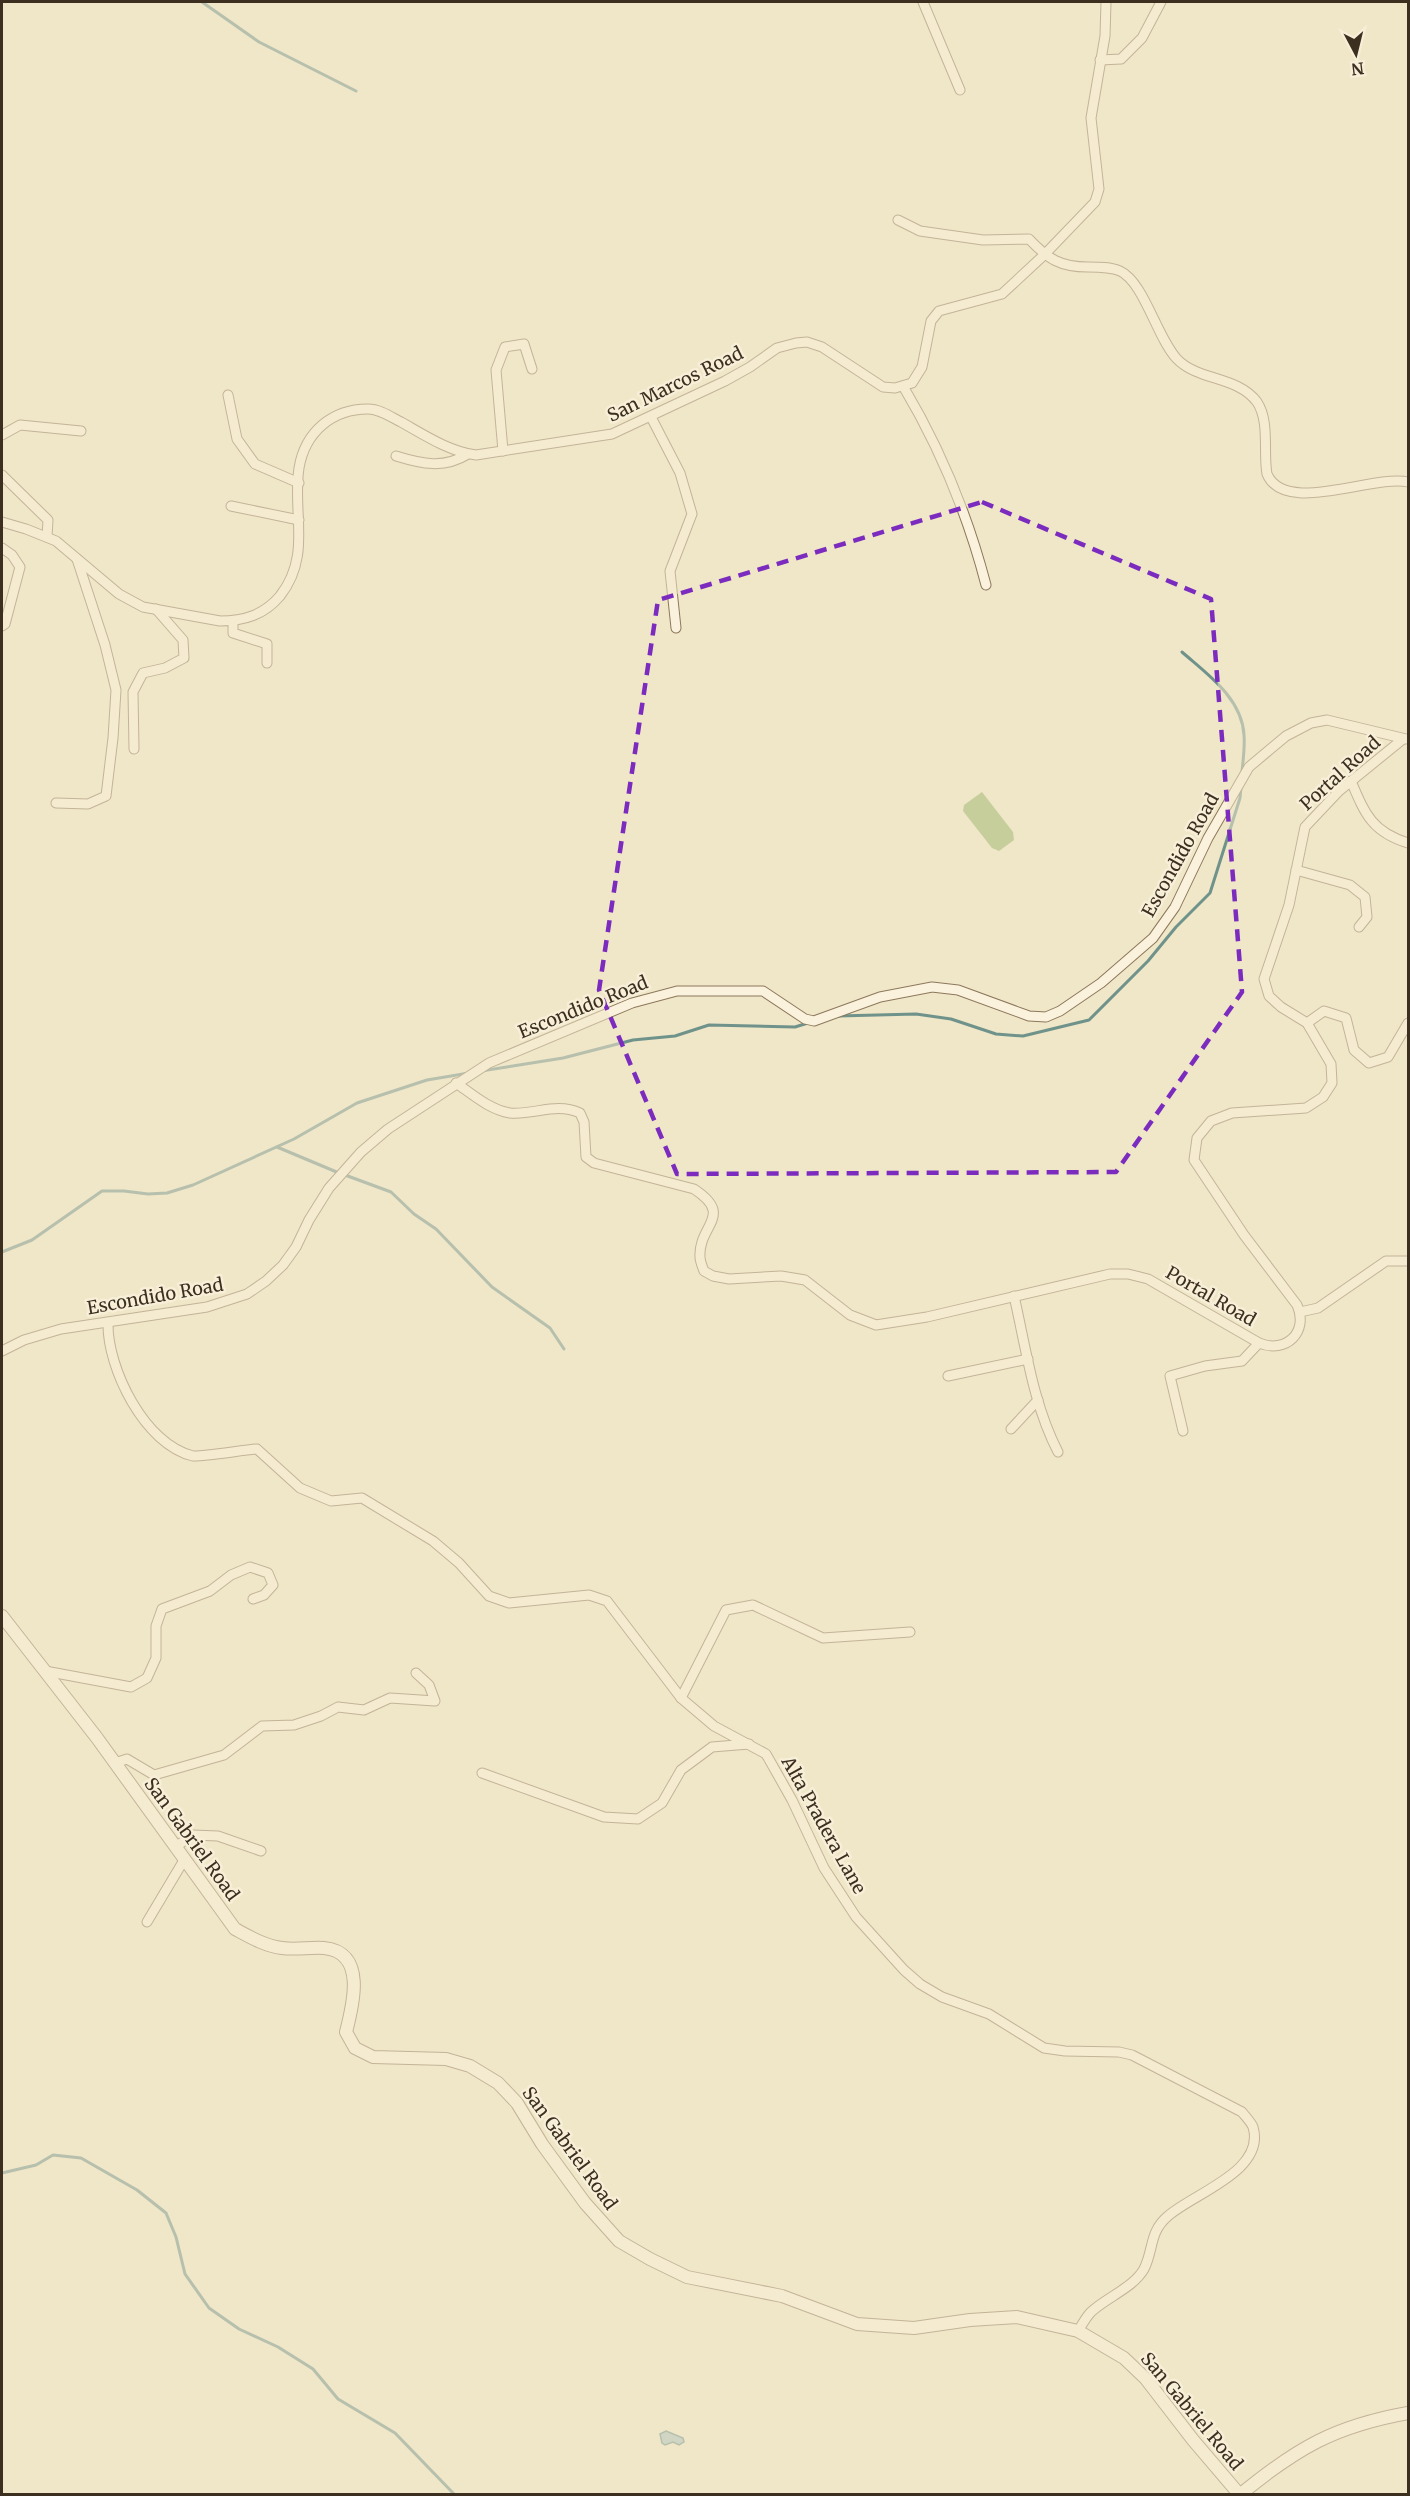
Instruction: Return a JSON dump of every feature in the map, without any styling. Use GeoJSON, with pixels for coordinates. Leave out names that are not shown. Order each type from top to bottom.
{"type":"FeatureCollection","features":[{"type":"Feature","properties":{"kind":"street"},"geometry":{"type":"LineString","coordinates":[[923,2],[960,90]]}},
{"type":"Feature","properties":{"kind":"street"},"geometry":{"type":"LineString","coordinates":[[986,585],[975,542],[940,458],[903,386],[912,383],[922,367],[931,321],[939,311],[1002,294],[1044,255],[1095,202],[1098,195],[1091,117],[1105,36],[1106,2]]}},
{"type":"Feature","properties":{"kind":"street"},"geometry":{"type":"LineString","coordinates":[[1100,60],[1121,59],[1142,39],[1161,2]]}},
{"type":"Feature","properties":{"kind":"street"},"geometry":{"type":"LineString","coordinates":[[898,220],[920,231],[982,240],[1029,239],[1044,255],[1059,263],[1112,268],[1128,276],[1175,357],[1181,363],[1236,386],[1250,395],[1260,407],[1267,474],[1270,481],[1279,489],[1307,493],[1391,480],[1408,482]]}},
{"type":"Feature","properties":{"kind":"street","name":"San Marcos Road"},"geometry":{"type":"LineString","coordinates":[[2,522],[56,541],[128,600],[156,609],[220,621],[233,621],[255,616],[271,606],[286,588],[296,565],[299,468],[312,433],[334,416],[356,410],[381,411],[435,440],[468,454],[503,451],[612,434],[743,371],[777,348],[807,342],[822,346],[883,387],[903,386]]}},
{"type":"Feature","properties":{"kind":"street"},"geometry":{"type":"LineString","coordinates":[[503,451],[495,370],[505,347],[524,344],[532,369]]}},
{"type":"Feature","properties":{"kind":"street"},"geometry":{"type":"LineString","coordinates":[[228,395],[237,439],[255,464],[299,483]]}},
{"type":"Feature","properties":{"kind":"street"},"geometry":{"type":"LineString","coordinates":[[651,417],[680,473],[692,514],[670,571],[676,628]]}},
{"type":"Feature","properties":{"kind":"street"},"geometry":{"type":"LineString","coordinates":[[2,435],[20,425],[81,431]]}},
{"type":"Feature","properties":{"kind":"street"},"geometry":{"type":"LineString","coordinates":[[396,456],[420,463],[454,463],[468,454]]}},
{"type":"Feature","properties":{"kind":"street"},"geometry":{"type":"LineString","coordinates":[[2,475],[48,520],[47,537]]}},
{"type":"Feature","properties":{"kind":"street"},"geometry":{"type":"LineString","coordinates":[[231,506],[299,520]]}},
{"type":"Feature","properties":{"kind":"street"},"geometry":{"type":"LineString","coordinates":[[2,548],[12,555],[20,567],[5,624],[2,627]]}},
{"type":"Feature","properties":{"kind":"street"},"geometry":{"type":"LineString","coordinates":[[56,802],[88,804],[106,796],[113,738],[116,690],[105,645],[77,559]]}},
{"type":"Feature","properties":{"kind":"street"},"geometry":{"type":"LineString","coordinates":[[134,749],[133,692],[143,672],[165,668],[184,658],[183,640],[156,609]]}},
{"type":"Feature","properties":{"kind":"street"},"geometry":{"type":"LineString","coordinates":[[233,621],[233,633],[267,644],[267,663]]}},
{"type":"Feature","properties":{"kind":"street","name":"Escondido Road"},"geometry":{"type":"LineString","coordinates":[[2,1351],[42,1334],[61,1329],[207,1307],[236,1298],[257,1288],[290,1256],[329,1188],[361,1152],[388,1129],[489,1063],[632,1003],[677,991],[762,991],[809,1021],[829,1017],[880,997],[932,987],[958,990],[1029,1016],[1053,1014],[1101,983],[1153,938],[1175,907],[1208,838],[1249,767],[1286,736],[1311,723],[1326,720],[1406,739]]}},
{"type":"Feature","properties":{"kind":"street","name":"Portal Road"},"geometry":{"type":"LineString","coordinates":[[456,1083],[490,1106],[508,1113],[525,1113],[559,1107],[580,1113],[584,1122],[586,1157],[594,1163],[694,1189],[708,1198],[714,1208],[713,1216],[699,1257],[704,1271],[713,1276],[729,1279],[781,1276],[805,1280],[850,1315],[876,1325],[927,1317],[1090,1278],[1128,1274],[1148,1279],[1259,1343],[1276,1347],[1292,1340],[1300,1326],[1300,1312],[1244,1235],[1194,1160],[1197,1138],[1211,1120],[1232,1113],[1306,1108],[1323,1097],[1332,1083],[1331,1064],[1307,1023],[1269,996],[1264,979],[1289,905],[1305,827],[1351,781],[1406,739]]}},
{"type":"Feature","properties":{"kind":"street"},"geometry":{"type":"LineString","coordinates":[[1351,781],[1365,814],[1388,837],[1408,843]]}},
{"type":"Feature","properties":{"kind":"street"},"geometry":{"type":"LineString","coordinates":[[1296,870],[1350,885],[1365,897],[1367,917],[1359,927]]}},
{"type":"Feature","properties":{"kind":"street"},"geometry":{"type":"LineString","coordinates":[[1307,1023],[1324,1011],[1346,1018],[1354,1050],[1370,1063],[1388,1057],[1408,1023]]}},
{"type":"Feature","properties":{"kind":"street"},"geometry":{"type":"LineString","coordinates":[[1300,1312],[1318,1308],[1386,1261],[1408,1261]]}},
{"type":"Feature","properties":{"kind":"street"},"geometry":{"type":"LineString","coordinates":[[1014,1296],[1038,1400],[1048,1433],[1058,1452]]}},
{"type":"Feature","properties":{"kind":"street","name":"Alta Pradera Lane"},"geometry":{"type":"LineString","coordinates":[[108,1323],[115,1362],[125,1389],[146,1423],[162,1440],[194,1456],[257,1449],[300,1488],[331,1501],[362,1498],[433,1542],[459,1563],[489,1596],[509,1603],[589,1595],[607,1601],[681,1698],[714,1726],[766,1754],[792,1800],[824,1868],[856,1917],[891,1957],[920,1984],[942,1997],[989,2014],[1044,2048],[1065,2051],[1119,2052],[1132,2055],[1242,2112],[1252,2126],[1254,2144],[1249,2160],[1231,2175],[1168,2215],[1155,2229],[1144,2269],[1132,2282],[1090,2312],[1078,2331]]}},
{"type":"Feature","properties":{"kind":"street"},"geometry":{"type":"LineString","coordinates":[[1183,1431],[1170,1376],[1205,1366],[1242,1361],[1259,1343]]}},
{"type":"Feature","properties":{"kind":"street"},"geometry":{"type":"LineString","coordinates":[[948,1376],[1028,1359]]}},
{"type":"Feature","properties":{"kind":"street"},"geometry":{"type":"LineString","coordinates":[[1011,1429],[1038,1400]]}},
{"type":"Feature","properties":{"kind":"street"},"geometry":{"type":"LineString","coordinates":[[45,1671],[131,1687],[147,1678],[156,1658],[156,1626],[162,1609],[210,1591],[231,1575],[250,1567],[268,1573],[273,1585],[264,1595],[253,1599]]}},
{"type":"Feature","properties":{"kind":"street"},"geometry":{"type":"LineString","coordinates":[[681,1698],[726,1610],[753,1605],[823,1638],[910,1632]]}},
{"type":"Feature","properties":{"kind":"street","name":"San Gabriel Road"},"geometry":{"type":"LineString","coordinates":[[2,1616],[115,1763],[235,1929],[257,1941],[282,1948],[327,1948],[345,1956],[355,1974],[354,2002],[346,2032],[355,2048],[373,2057],[446,2059],[470,2067],[498,2083],[517,2103],[542,2144],[585,2203],[619,2241],[687,2277],[782,2296],[857,2324],[914,2328],[970,2320],[1017,2317],[1078,2331],[1124,2358],[1146,2379],[1192,2440],[1240,2494]]}},
{"type":"Feature","properties":{"kind":"street"},"geometry":{"type":"LineString","coordinates":[[115,1763],[127,1759],[154,1775],[224,1755],[262,1726],[294,1725],[321,1716],[338,1707],[364,1710],[390,1698],[435,1701],[429,1685],[416,1673]]}},
{"type":"Feature","properties":{"kind":"street"},"geometry":{"type":"LineString","coordinates":[[482,1773],[604,1817],[638,1819],[662,1803],[681,1770],[712,1748],[749,1744]]}},
{"type":"Feature","properties":{"kind":"street"},"geometry":{"type":"LineString","coordinates":[[175,1847],[194,1835],[218,1836],[261,1851]]}},
{"type":"Feature","properties":{"kind":"street"},"geometry":{"type":"LineString","coordinates":[[147,1922],[184,1860]]}},
{"type":"Feature","properties":{"kind":"street"},"geometry":{"type":"LineString","coordinates":[[1240,2494],[1279,2463],[1327,2436],[1351,2427],[1408,2413]]}},
{"type":"Feature","properties":{"kind":"highlighted area"},"geometry":{"type":"Polygon","coordinates":[[[982,502],[1211,599],[1242,992],[1116,1172],[677,1174],[599,990],[658,600],[982,502]]]}},
{"type":"Feature","properties":{"kind":"green space"},"geometry":{"type":"Polygon","coordinates":[[[982,792],[1013,832],[1014,840],[999,851],[992,848],[963,811],[964,805],[982,792]]]}},
{"type":"Feature","properties":{"kind":"water"},"geometry":{"type":"Polygon","coordinates":[[[666,2431],[683,2438],[684,2442],[679,2445],[673,2442],[665,2445],[662,2443],[660,2434],[666,2431]]]}},
{"type":"Feature","properties":{"kind":"waterway"},"geometry":{"type":"LineString","coordinates":[[202,2],[259,42],[356,91]]}},
{"type":"Feature","properties":{"kind":"waterway"},"geometry":{"type":"LineString","coordinates":[[1182,652],[1222,688],[1237,710],[1244,735],[1242,772]]}},
{"type":"Feature","properties":{"kind":"waterway"},"geometry":{"type":"LineString","coordinates":[[838,1016],[916,1014],[951,1019],[996,1034],[1023,1036],[1089,1020],[1148,961],[1176,927],[1210,893],[1240,798],[1241,787]]}},
{"type":"Feature","properties":{"kind":"waterway"},"geometry":{"type":"LineString","coordinates":[[481,1071],[563,1058],[633,1040],[675,1036],[709,1025],[795,1027],[808,1023]]}},
{"type":"Feature","properties":{"kind":"waterway"},"geometry":{"type":"LineString","coordinates":[[2,1252],[32,1240],[102,1191],[167,1193],[193,1185],[294,1139],[357,1103],[427,1080],[469,1073]]}},
{"type":"Feature","properties":{"kind":"waterway"},"geometry":{"type":"LineString","coordinates":[[277,1147],[339,1173]]}},
{"type":"Feature","properties":{"kind":"waterway"},"geometry":{"type":"LineString","coordinates":[[345,1175],[391,1192],[414,1214],[436,1229],[492,1287],[550,1328],[564,1349]]}},
{"type":"Feature","properties":{"kind":"waterway"},"geometry":{"type":"LineString","coordinates":[[2,2173],[36,2165],[53,2155],[81,2158],[137,2190],[166,2213],[176,2237],[185,2274],[209,2308],[239,2329],[278,2347],[313,2369],[338,2399],[395,2433],[454,2494]]}}]}
